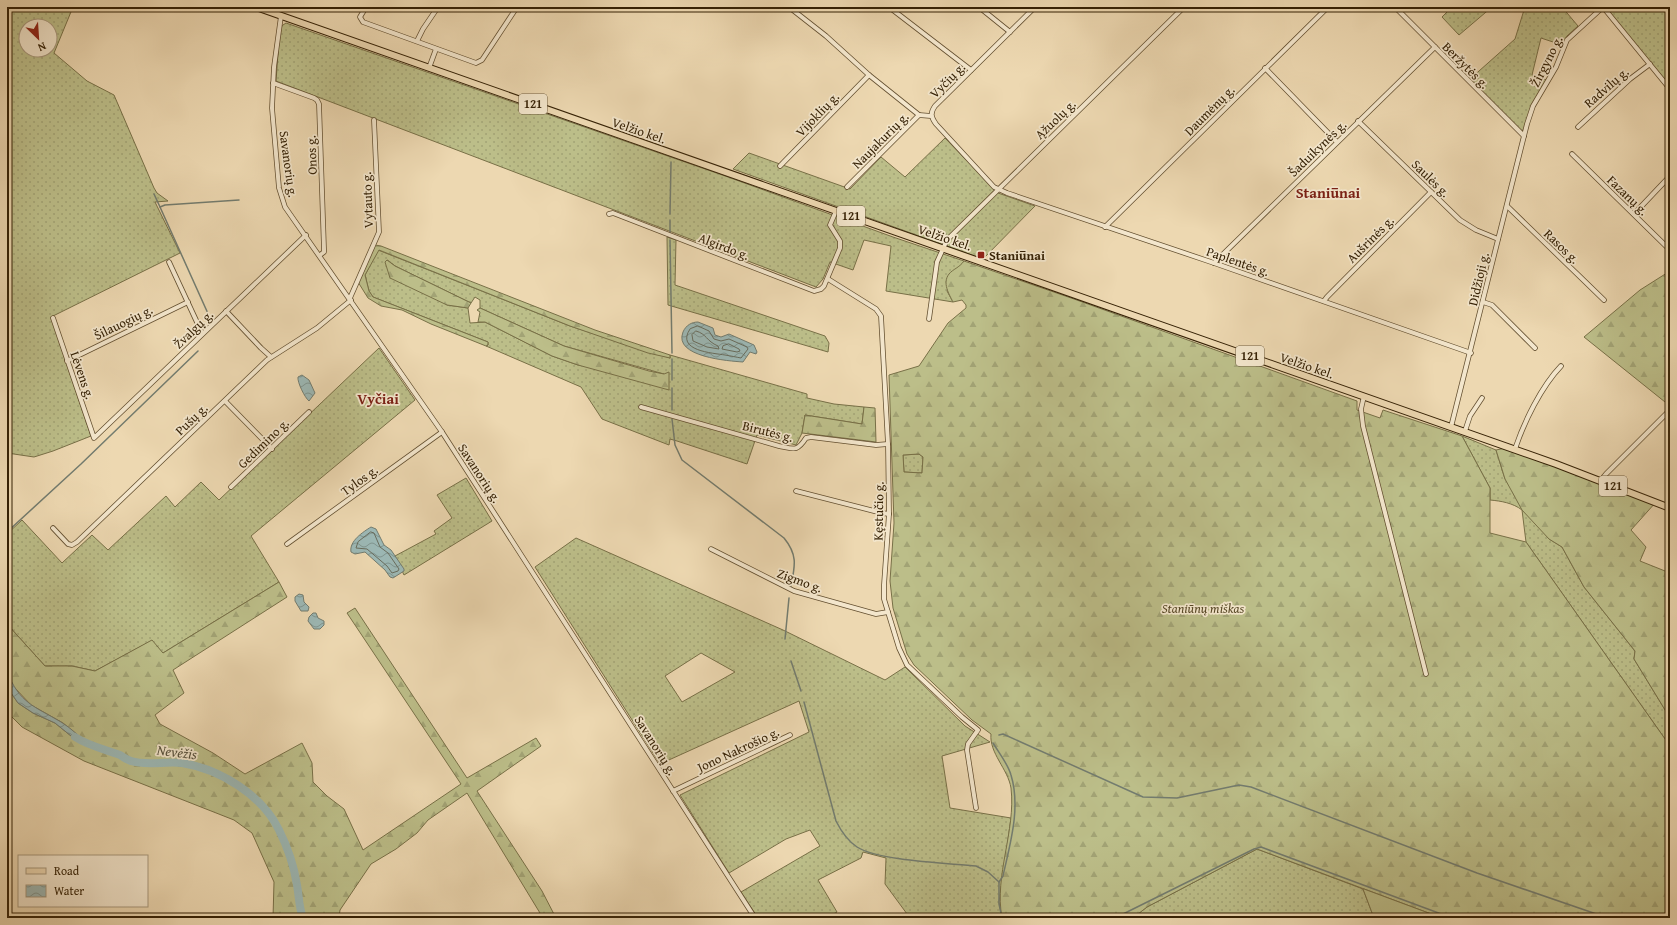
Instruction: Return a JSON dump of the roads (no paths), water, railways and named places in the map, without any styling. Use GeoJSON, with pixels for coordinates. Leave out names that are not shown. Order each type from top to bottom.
{"type":"FeatureCollection","features":[{"type":"Feature","properties":{"kind":"main road","name":"Velžio kel."},"geometry":{"type":"LineString","coordinates":[[256,7],[1515,449],[1670,508]]}},
{"type":"Feature","properties":{"kind":"street"},"geometry":{"type":"LineString","coordinates":[[366,7],[360,16],[363,22],[474,62],[479,62],[517,7]]}},
{"type":"Feature","properties":{"kind":"street"},"geometry":{"type":"LineString","coordinates":[[417,42],[423,29],[438,7]]}},
{"type":"Feature","properties":{"kind":"street"},"geometry":{"type":"LineString","coordinates":[[789,7],[919,115]]}},
{"type":"Feature","properties":{"kind":"street"},"geometry":{"type":"LineString","coordinates":[[889,7],[971,70]]}},
{"type":"Feature","properties":{"kind":"street"},"geometry":{"type":"LineString","coordinates":[[979,7],[1010,32]]}},
{"type":"Feature","properties":{"kind":"street","name":"Vyčių g."},"geometry":{"type":"LineString","coordinates":[[997,190],[936,124],[931,116],[934,106],[1035,7]]}},
{"type":"Feature","properties":{"kind":"street","name":"Ąžuolų g."},"geometry":{"type":"LineString","coordinates":[[929,320],[937,262],[947,240],[1184,7]]}},
{"type":"Feature","properties":{"kind":"street","name":"Daumėnų g."},"geometry":{"type":"LineString","coordinates":[[1105,227],[1328,7]]}},
{"type":"Feature","properties":{"kind":"street","name":"Beržytės g."},"geometry":{"type":"LineString","coordinates":[[1395,7],[1524,136]]}},
{"type":"Feature","properties":{"kind":"street"},"geometry":{"type":"LineString","coordinates":[[1603,7],[1670,90]]}},
{"type":"Feature","properties":{"kind":"street","name":"Žirgyno g."},"geometry":{"type":"LineString","coordinates":[[1524,136],[1533,106],[1556,67],[1567,40],[1603,7]]}},
{"type":"Feature","properties":{"kind":"street","name":"Savanorių g."},"geometry":{"type":"LineString","coordinates":[[281,16],[277,31],[272,83],[272,108],[279,188],[285,207],[351,299],[442,432],[755,918]]}},
{"type":"Feature","properties":{"kind":"street","name":"Šaduikynės g."},"geometry":{"type":"LineString","coordinates":[[1214,263],[1435,47]]}},
{"type":"Feature","properties":{"kind":"street"},"geometry":{"type":"LineString","coordinates":[[429,68],[436,49]]}},
{"type":"Feature","properties":{"kind":"street","name":"Radvilų g."},"geometry":{"type":"LineString","coordinates":[[1578,127],[1630,79],[1650,64]]}},
{"type":"Feature","properties":{"kind":"street"},"geometry":{"type":"LineString","coordinates":[[1266,68],[1337,142]]}},
{"type":"Feature","properties":{"kind":"street","name":"Vijoklių g."},"geometry":{"type":"LineString","coordinates":[[780,166],[869,75]]}},
{"type":"Feature","properties":{"kind":"street","name":"Onos g."},"geometry":{"type":"LineString","coordinates":[[272,83],[314,98],[319,104],[324,249],[324,252],[320,256]]}},
{"type":"Feature","properties":{"kind":"street","name":"Naujakurių g."},"geometry":{"type":"LineString","coordinates":[[847,187],[919,115],[931,116]]}},
{"type":"Feature","properties":{"kind":"street","name":"Vytauto g."},"geometry":{"type":"LineString","coordinates":[[351,299],[379,232],[374,120]]}},
{"type":"Feature","properties":{"kind":"street","name":"Saulės g."},"geometry":{"type":"LineString","coordinates":[[1358,121],[1431,192],[1468,225],[1487,236],[1498,239]]}},
{"type":"Feature","properties":{"kind":"street","name":"Didžioji g."},"geometry":{"type":"LineString","coordinates":[[1451,427],[1524,136]]}},
{"type":"Feature","properties":{"kind":"street","name":"Fazanų g."},"geometry":{"type":"LineString","coordinates":[[1572,154],[1670,250]]}},
{"type":"Feature","properties":{"kind":"street"},"geometry":{"type":"LineString","coordinates":[[1634,214],[1670,176]]}},
{"type":"Feature","properties":{"kind":"street","name":"Paplentės g."},"geometry":{"type":"LineString","coordinates":[[997,190],[1214,263],[1470,353]]}},
{"type":"Feature","properties":{"kind":"street","name":"Aušrinės g."},"geometry":{"type":"LineString","coordinates":[[1324,301],[1332,291],[1431,192]]}},
{"type":"Feature","properties":{"kind":"street","name":"Rasos g."},"geometry":{"type":"LineString","coordinates":[[1507,206],[1604,300]]}},
{"type":"Feature","properties":{"kind":"street"},"geometry":{"type":"LineString","coordinates":[[828,279],[841,245],[839,238],[830,225],[836,211]]}},
{"type":"Feature","properties":{"kind":"street","name":"Algirdo g."},"geometry":{"type":"LineString","coordinates":[[609,214],[613,213],[810,290],[821,289],[828,279]]}},
{"type":"Feature","properties":{"kind":"street","name":"Žvalgų g."},"geometry":{"type":"LineString","coordinates":[[94,438],[306,235]]}},
{"type":"Feature","properties":{"kind":"street"},"geometry":{"type":"LineString","coordinates":[[169,262],[202,333]]}},
{"type":"Feature","properties":{"kind":"street","name":"Kęstučio g."},"geometry":{"type":"LineString","coordinates":[[828,279],[876,308],[881,316],[888,444],[889,514],[884,599],[899,648],[907,665],[962,717],[978,730],[968,744],[967,750],[976,808]]}},
{"type":"Feature","properties":{"kind":"street","name":"Pušų g."},"geometry":{"type":"LineString","coordinates":[[52,528],[68,544],[72,545],[77,542],[271,357],[317,328],[351,299]]}},
{"type":"Feature","properties":{"kind":"street","name":"Šilauogių g."},"geometry":{"type":"LineString","coordinates":[[67,361],[188,302]]}},
{"type":"Feature","properties":{"kind":"street"},"geometry":{"type":"LineString","coordinates":[[1483,302],[1492,305],[1535,348]]}},
{"type":"Feature","properties":{"kind":"street"},"geometry":{"type":"LineString","coordinates":[[226,311],[271,357]]}},
{"type":"Feature","properties":{"kind":"street","name":"Lėvens g."},"geometry":{"type":"LineString","coordinates":[[53,318],[94,438]]}},
{"type":"Feature","properties":{"kind":"street"},"geometry":{"type":"LineString","coordinates":[[1515,449],[1524,428],[1547,384],[1560,366]]}},
{"type":"Feature","properties":{"kind":"street"},"geometry":{"type":"LineString","coordinates":[[1364,396],[1361,403],[1362,420],[1426,674]]}},
{"type":"Feature","properties":{"kind":"street"},"geometry":{"type":"LineString","coordinates":[[1464,432],[1470,416],[1482,398]]}},
{"type":"Feature","properties":{"kind":"street"},"geometry":{"type":"LineString","coordinates":[[225,401],[272,449]]}},
{"type":"Feature","properties":{"kind":"street","name":"Birutės g."},"geometry":{"type":"LineString","coordinates":[[641,407],[779,446],[795,449],[801,446],[806,438],[811,437],[888,444]]}},
{"type":"Feature","properties":{"kind":"street"},"geometry":{"type":"LineString","coordinates":[[1600,481],[1670,410]]}},
{"type":"Feature","properties":{"kind":"street","name":"Gedimino g."},"geometry":{"type":"LineString","coordinates":[[231,488],[309,412]]}},
{"type":"Feature","properties":{"kind":"street","name":"Tylos g."},"geometry":{"type":"LineString","coordinates":[[287,544],[442,432]]}},
{"type":"Feature","properties":{"kind":"street"},"geometry":{"type":"LineString","coordinates":[[796,491],[889,514]]}},
{"type":"Feature","properties":{"kind":"street","name":"Zigmo g."},"geometry":{"type":"LineString","coordinates":[[711,549],[794,591],[876,614],[888,612]]}},
{"type":"Feature","properties":{"kind":"street","name":"Jono Nakrošio g."},"geometry":{"type":"LineString","coordinates":[[673,791],[790,735]]}},
{"type":"Feature","properties":{"kind":"water"},"geometry":{"type":"Polygon","coordinates":[[[698,322],[713,328],[715,335],[721,337],[729,334],[754,345],[757,352],[756,354],[750,352],[743,362],[715,359],[694,352],[686,347],[682,340],[683,332],[689,324],[698,322]]]}},
{"type":"Feature","properties":{"kind":"water"},"geometry":{"type":"Polygon","coordinates":[[[302,375],[309,380],[315,393],[309,401],[303,393],[299,382],[298,377],[302,375]]]}},
{"type":"Feature","properties":{"kind":"water"},"geometry":{"type":"Polygon","coordinates":[[[371,527],[376,529],[384,545],[391,550],[404,569],[404,571],[393,578],[390,577],[385,570],[365,552],[355,554],[351,552],[354,541],[371,527]]]}},
{"type":"Feature","properties":{"kind":"water"},"geometry":{"type":"Polygon","coordinates":[[[299,594],[303,595],[304,602],[309,607],[308,611],[301,611],[295,601],[295,597],[299,594]]]}},
{"type":"Feature","properties":{"kind":"water"},"geometry":{"type":"Polygon","coordinates":[[[313,613],[316,613],[318,618],[324,621],[324,625],[320,629],[314,629],[308,621],[309,617],[313,613]]]}},
{"type":"Feature","properties":{"kind":"water"},"geometry":{"type":"Polygon","coordinates":[[[7,671],[22,697],[35,707],[65,724],[88,744],[76,740],[55,723],[33,713],[18,703],[7,687],[7,671]]]}},
{"type":"Feature","properties":{"kind":"waterway"},"geometry":{"type":"LineString","coordinates":[[670,214],[671,162]]}},
{"type":"Feature","properties":{"kind":"waterway"},"geometry":{"type":"LineString","coordinates":[[154,194],[160,207]]}},
{"type":"Feature","properties":{"kind":"waterway"},"geometry":{"type":"LineString","coordinates":[[210,318],[160,207],[165,205],[239,200]]}},
{"type":"Feature","properties":{"kind":"waterway"},"geometry":{"type":"LineString","coordinates":[[670,220],[670,233]]}},
{"type":"Feature","properties":{"kind":"waterway"},"geometry":{"type":"LineString","coordinates":[[670,240],[672,353]]}},
{"type":"Feature","properties":{"kind":"waterway"},"geometry":{"type":"LineString","coordinates":[[7,532],[81,464],[198,351]]}},
{"type":"Feature","properties":{"kind":"waterway"},"geometry":{"type":"LineString","coordinates":[[672,359],[672,380]]}},
{"type":"Feature","properties":{"kind":"waterway"},"geometry":{"type":"LineString","coordinates":[[672,388],[672,410]]}},
{"type":"Feature","properties":{"kind":"waterway"},"geometry":{"type":"LineString","coordinates":[[672,419],[675,445],[682,460],[784,538],[792,550],[794,561],[794,572],[791,586]]}},
{"type":"Feature","properties":{"kind":"waterway"},"geometry":{"type":"LineString","coordinates":[[785,639],[789,598]]}},
{"type":"Feature","properties":{"kind":"waterway"},"geometry":{"type":"LineString","coordinates":[[791,661],[801,691]]}},
{"type":"Feature","properties":{"kind":"waterway"},"geometry":{"type":"LineString","coordinates":[[804,702],[836,821],[848,839],[854,845],[867,852],[914,861],[976,866],[988,872],[999,882],[999,904],[1002,918]]}},
{"type":"Feature","properties":{"kind":"waterway"},"geometry":{"type":"LineString","coordinates":[[999,735],[1003,734],[1143,797],[1177,798],[1239,785],[1251,787],[1477,873],[1608,918]]}},
{"type":"Feature","properties":{"kind":"waterway","name":"Nevėžis"},"geometry":{"type":"LineString","coordinates":[[75,737],[91,745],[120,755],[128,760],[150,763],[182,763],[196,766],[225,778],[251,795],[272,817],[285,844],[294,871],[303,918]]}},
{"type":"Feature","properties":{"kind":"waterway"},"geometry":{"type":"LineString","coordinates":[[993,743],[1010,771],[1015,800],[1015,813],[1011,839],[1003,876],[999,882]]}},
{"type":"Feature","properties":{"kind":"waterway"},"geometry":{"type":"LineString","coordinates":[[1115,918],[1254,849],[1261,847],[1452,918]]}},
{"type":"Feature","properties":{"kind":"place","name":"Staniūnai"},"geometry":{"type":"Point","coordinates":[981,255]}},
{"type":"Feature","properties":{"kind":"district","name":"Staniūnai"},"geometry":{"type":"Point","coordinates":[1328,193]}},
{"type":"Feature","properties":{"kind":"district","name":"Vyčiai"},"geometry":{"type":"Point","coordinates":[378,399]}},
{"type":"Feature","properties":{"kind":"park label","name":"Staniūnų miškas"},"geometry":{"type":"Point","coordinates":[1203,608]}}]}
